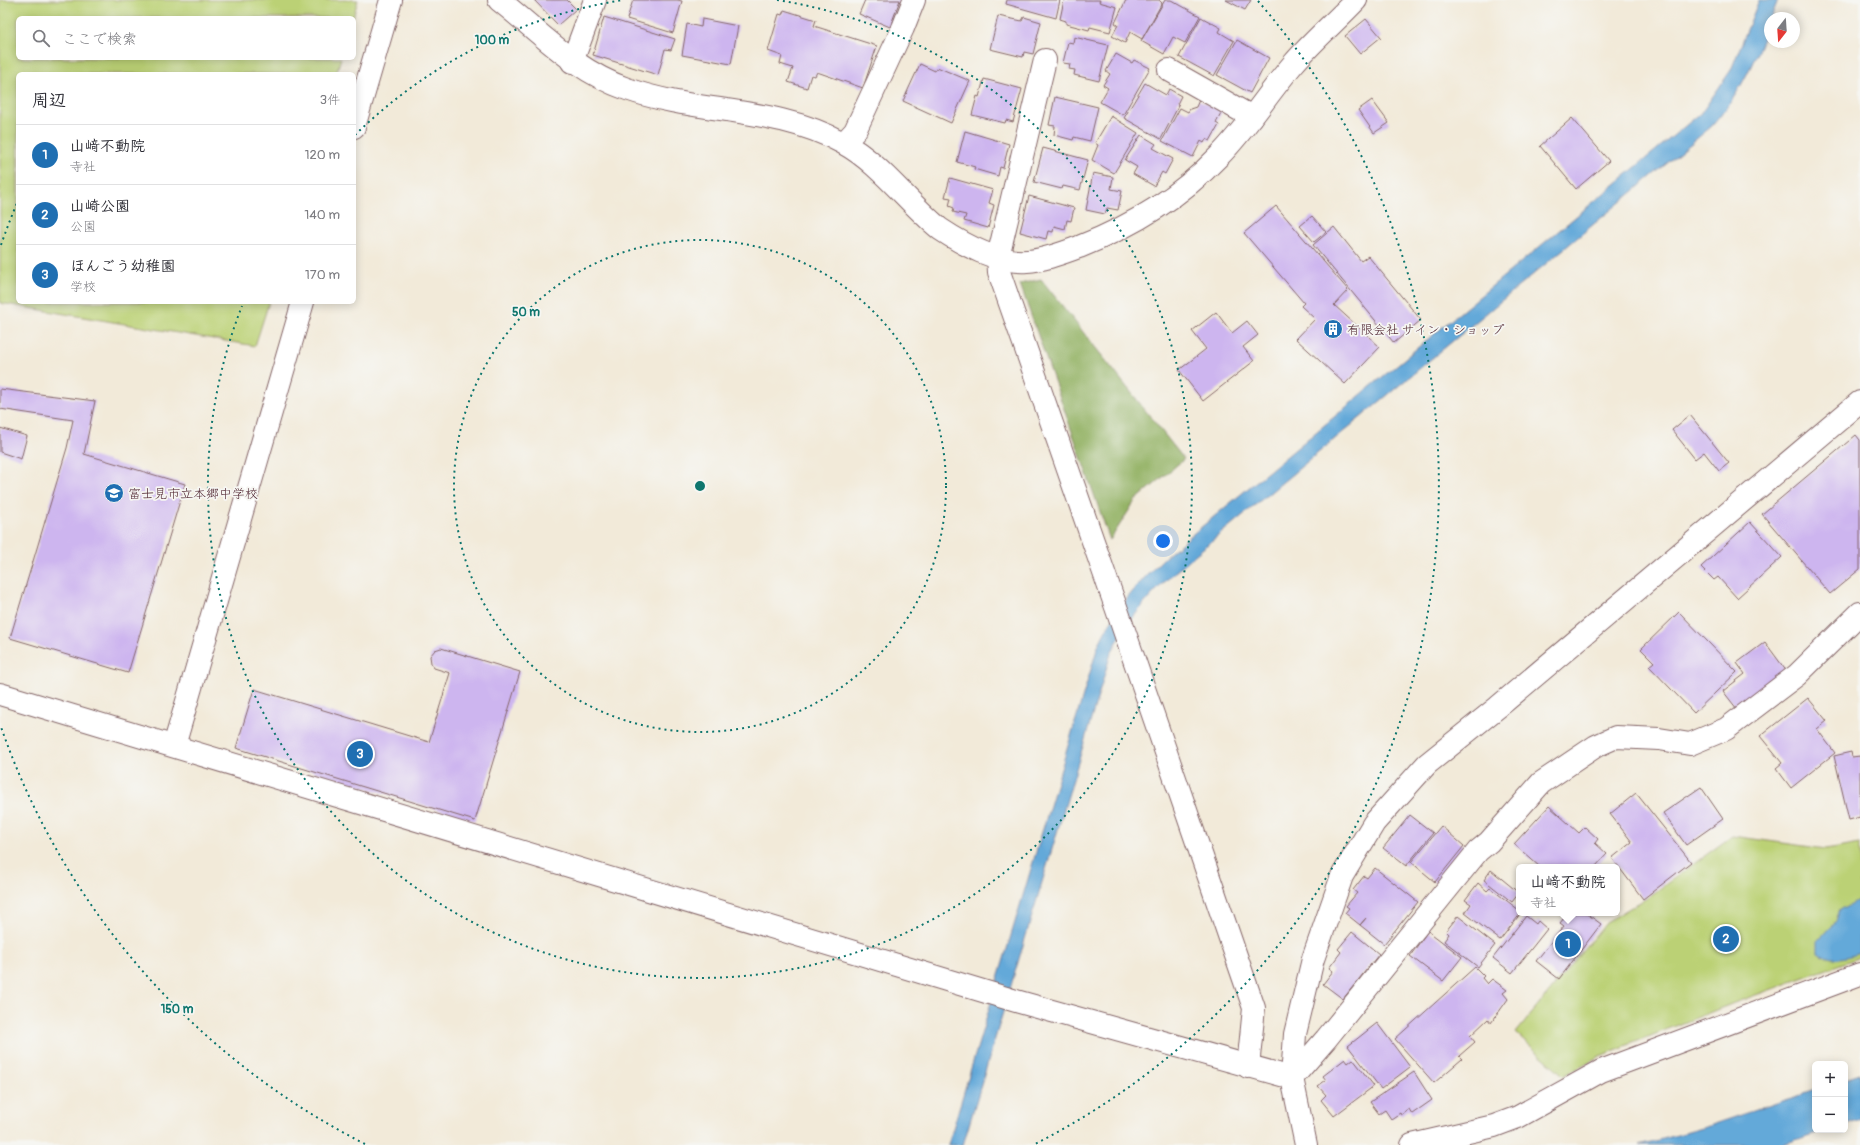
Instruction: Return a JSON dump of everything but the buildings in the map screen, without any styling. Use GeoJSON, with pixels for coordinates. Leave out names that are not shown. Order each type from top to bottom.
{"type":"FeatureCollection","features":[{"type":"Feature","properties":{"kind":"street"},"geometry":{"type":"LineString","coordinates":[[356,121],[391,0]]}},
{"type":"Feature","properties":{"kind":"street"},"geometry":{"type":"LineString","coordinates":[[499,0],[572,62],[591,73],[627,89],[676,101],[804,125],[844,143],[873,165],[940,229],[975,249],[998,257],[1026,262],[1051,258],[1094,241],[1135,221],[1181,190],[1218,157],[1252,117],[1294,62],[1356,0]]}},
{"type":"Feature","properties":{"kind":"street"},"geometry":{"type":"LineString","coordinates":[[572,62],[595,0]]}},
{"type":"Feature","properties":{"kind":"street"},"geometry":{"type":"LineString","coordinates":[[844,143],[855,131],[903,28],[914,0]]}},
{"type":"Feature","properties":{"kind":"street"},"geometry":{"type":"LineString","coordinates":[[1045,60],[998,257],[999,272],[1133,655],[1254,1008],[1248,1066]]}},
{"type":"Feature","properties":{"kind":"street"},"geometry":{"type":"LineString","coordinates":[[1169,70],[1252,117]]}},
{"type":"Feature","properties":{"kind":"street"},"geometry":{"type":"LineString","coordinates":[[174,746],[302,304]]}},
{"type":"Feature","properties":{"kind":"street"},"geometry":{"type":"LineString","coordinates":[[1306,1145],[1292,1078],[1295,1034],[1313,959],[1342,876],[1374,823],[1427,764],[1504,702],[1860,402]]}},
{"type":"Feature","properties":{"kind":"street"},"geometry":{"type":"LineString","coordinates":[[1292,1078],[1326,1039],[1478,851],[1489,842],[1541,783],[1596,746],[1616,737],[1659,739],[1690,744],[1726,729],[1797,675],[1860,613]]}},
{"type":"Feature","properties":{"kind":"street"},"geometry":{"type":"LineString","coordinates":[[0,694],[1016,1001],[1292,1078]]}},
{"type":"Feature","properties":{"kind":"street"},"geometry":{"type":"LineString","coordinates":[[1412,1145],[1506,1122],[1518,1117],[1601,1071],[1860,974]]}},
{"type":"Feature","properties":{"kind":"green space"},"geometry":{"type":"Polygon","coordinates":[[[0,0],[358,0],[354,16],[16,16],[16,60],[340,60],[337,72],[16,72],[16,304],[268,304],[255,346],[0,303],[0,0]]]}},
{"type":"Feature","properties":{"kind":"green space"},"geometry":{"type":"Polygon","coordinates":[[[1041,279],[1184,459],[1135,501],[1110,540],[1020,284],[1041,279]]]}},
{"type":"Feature","properties":{"kind":"green space"},"geometry":{"type":"Polygon","coordinates":[[[1732,836],[1826,849],[1860,843],[1860,957],[1734,1003],[1600,1056],[1563,1075],[1516,1033],[1606,922],[1616,916],[1620,916],[1620,914],[1647,898],[1732,836]]]}},
{"type":"Feature","properties":{"kind":"water"},"geometry":{"type":"Polygon","coordinates":[[[1759,0],[1778,0],[1773,12],[1764,12],[1764,35],[1744,81],[1735,96],[1712,126],[1190,559],[1156,591],[1127,626],[1111,653],[963,1145],[948,1145],[1098,646],[1111,621],[1127,599],[1164,558],[1702,112],[1731,70],[1759,0]]]}},
{"type":"Feature","properties":{"kind":"water"},"geometry":{"type":"Polygon","coordinates":[[[1860,899],[1860,953],[1843,958],[1833,958],[1818,952],[1818,941],[1836,922],[1840,910],[1860,899]]]}},
{"type":"Feature","properties":{"kind":"water"},"geometry":{"type":"Polygon","coordinates":[[[1860,1074],[1860,1119],[1848,1123],[1848,1097],[1848,1078],[1860,1074]]]}},
{"type":"Feature","properties":{"kind":"water"},"geometry":{"type":"Polygon","coordinates":[[[1812,1091],[1812,1133],[1818,1133],[1780,1145],[1640,1145],[1709,1126],[1812,1091]]]}},
{"type":"Feature","properties":{"kind":"place","name":"有限会社 サイン・ショップ"},"geometry":{"type":"Point","coordinates":[1333,329]}},
{"type":"Feature","properties":{"kind":"place","name":"富士見市立本郷中学校"},"geometry":{"type":"Point","coordinates":[114,493]}},
{"type":"Feature","properties":{"kind":"place","name":"ほんごう幼稚園"},"geometry":{"type":"Point","coordinates":[360,754]}},
{"type":"Feature","properties":{"kind":"place","name":"山崎公園"},"geometry":{"type":"Point","coordinates":[1726,939]}},
{"type":"Feature","properties":{"kind":"place","name":"山﨑不動院"},"geometry":{"type":"Point","coordinates":[1568,944]}}]}
